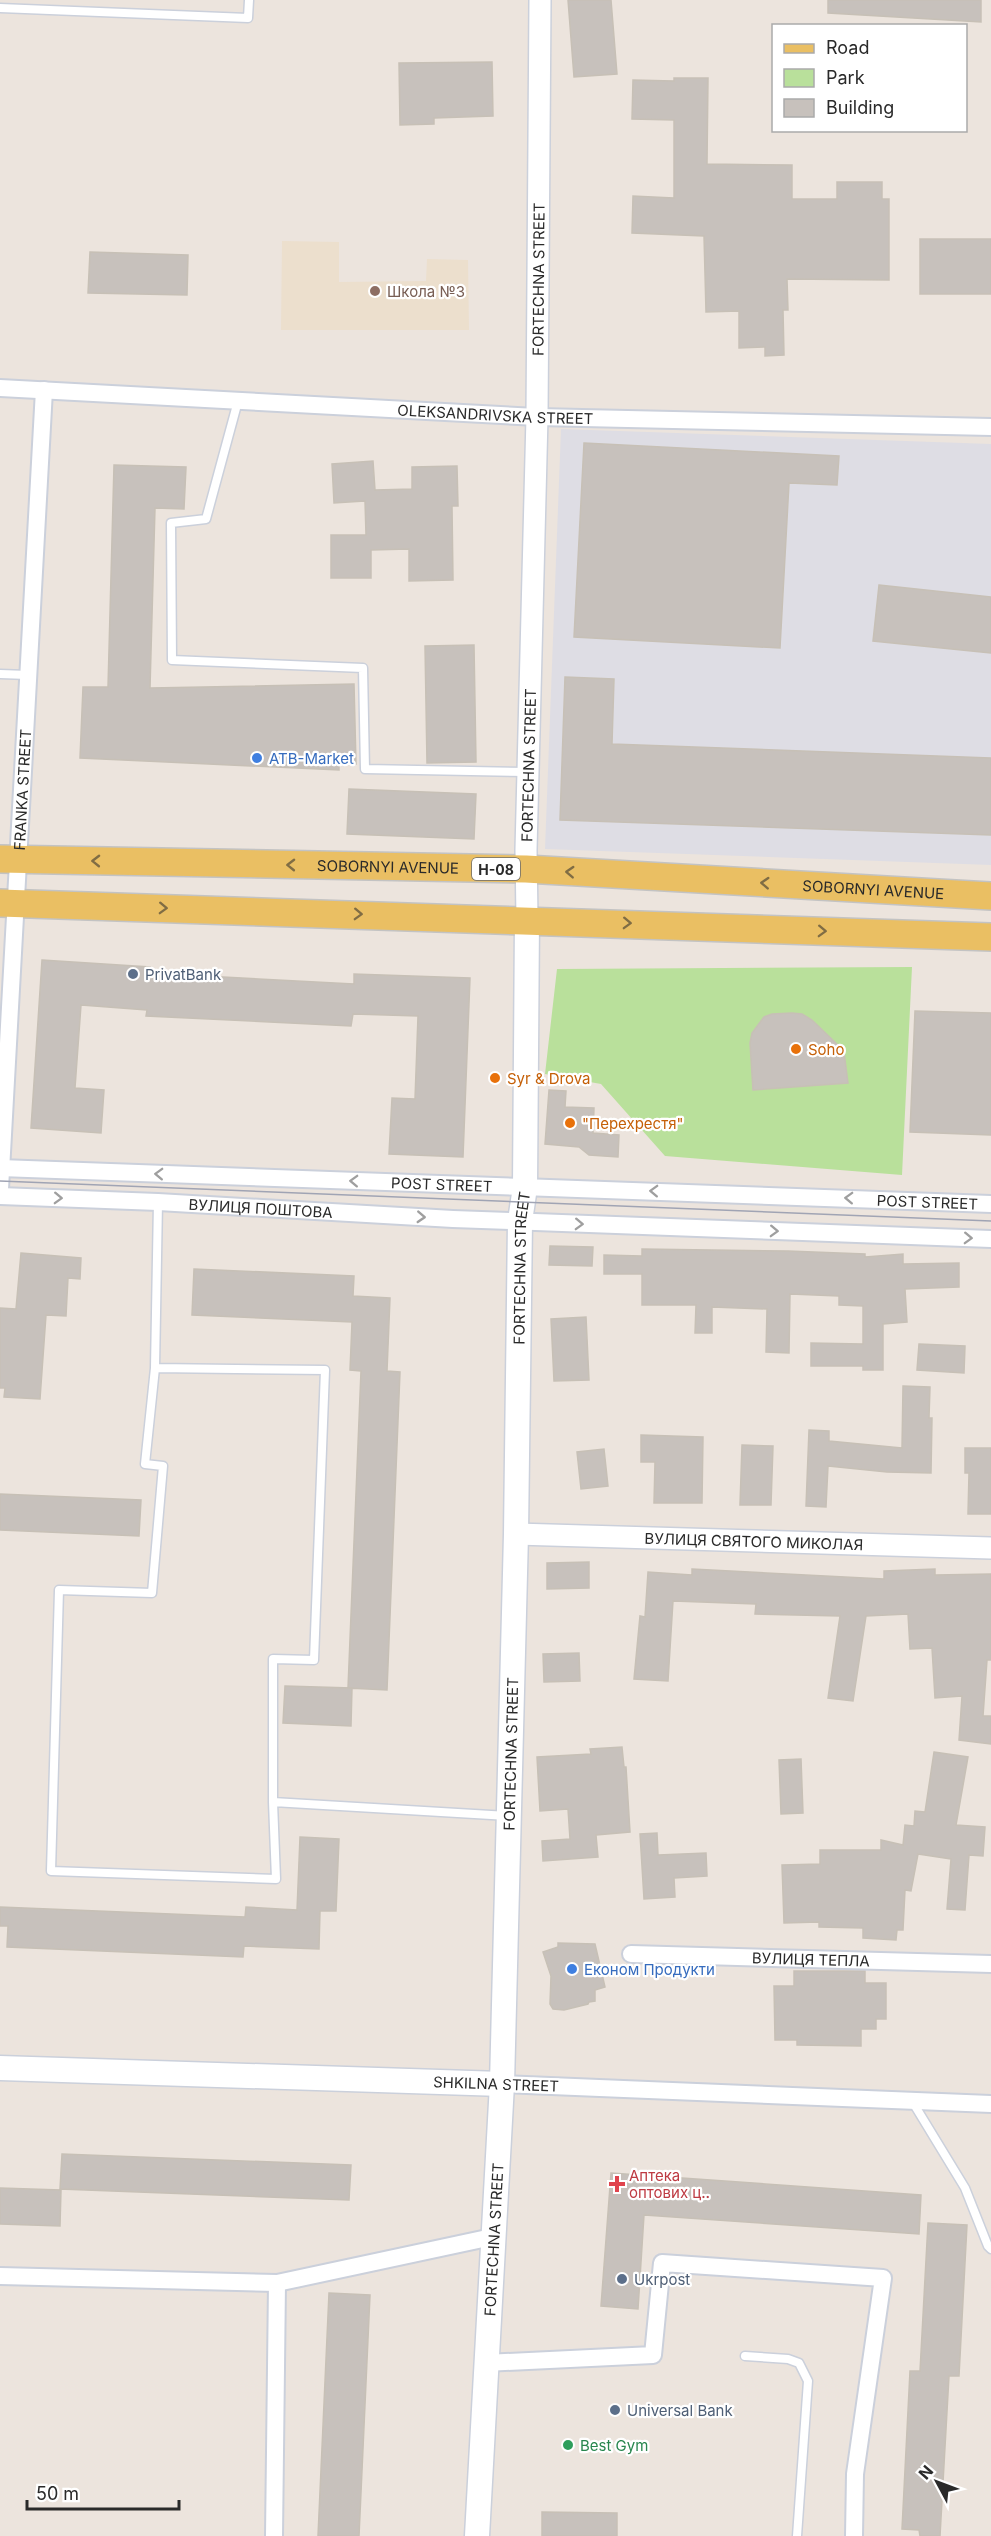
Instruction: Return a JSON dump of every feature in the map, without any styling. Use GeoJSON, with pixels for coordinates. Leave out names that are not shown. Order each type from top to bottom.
{"type":"FeatureCollection","features":[{"type":"Feature","properties":{"kind":"main road","name":"SOBORNYI AVENUE"},"geometry":{"type":"LineString","coordinates":[[9,859],[526,869],[991,896]]}},
{"type":"Feature","properties":{"kind":"main road"},"geometry":{"type":"LineString","coordinates":[[8,903],[526,919],[991,937]]}},
{"type":"Feature","properties":{"kind":"main road","name":"FORTECHNA STREET"},"geometry":{"type":"LineString","coordinates":[[477,2536],[502,2084],[516,1534],[520,1221],[525,1187],[526,919]]}},
{"type":"Feature","properties":{"kind":"main road","name":"SHKILNA STREET"},"geometry":{"type":"LineString","coordinates":[[0,2068],[502,2084]]}},
{"type":"Feature","properties":{"kind":"street","name":"FORTECHNA STREET"},"geometry":{"type":"LineString","coordinates":[[526,919],[537,417],[540,0]]}},
{"type":"Feature","properties":{"kind":"street","name":"OLEKSANDRIVSKA STREET"},"geometry":{"type":"LineString","coordinates":[[0,388],[537,417],[991,427]]}},
{"type":"Feature","properties":{"kind":"street","name":"FRANKA STREET"},"geometry":{"type":"LineString","coordinates":[[0,1189],[9,859],[28,675],[44,390]]}},
{"type":"Feature","properties":{"kind":"street","name":"POST STREET"},"geometry":{"type":"LineString","coordinates":[[0,1168],[991,1204]]}},
{"type":"Feature","properties":{"kind":"street","name":"ВУЛИЦЯ ПОШТОВА"},"geometry":{"type":"LineString","coordinates":[[0,1196],[520,1221]]}},
{"type":"Feature","properties":{"kind":"street"},"geometry":{"type":"LineString","coordinates":[[520,1221],[991,1239]]}},
{"type":"Feature","properties":{"kind":"street","name":"ВУЛИЦЯ СВЯТОГО МИКОЛАЯ"},"geometry":{"type":"LineString","coordinates":[[516,1534],[991,1548]]}},
{"type":"Feature","properties":{"kind":"street","name":"ВУЛИЦЯ ТЕПЛА"},"geometry":{"type":"LineString","coordinates":[[631,1954],[991,1964]]}},
{"type":"Feature","properties":{"kind":"street","name":"SHKILNA STREET"},"geometry":{"type":"LineString","coordinates":[[502,2084],[991,2104]]}},
{"type":"Feature","properties":{"kind":"street"},"geometry":{"type":"LineString","coordinates":[[0,2276],[277,2283],[492,2237]]}},
{"type":"Feature","properties":{"kind":"street"},"geometry":{"type":"LineString","coordinates":[[485,2363],[652,2355],[662,2263],[884,2278],[855,2474],[854,2536]]}},
{"type":"Feature","properties":{"kind":"street"},"geometry":{"type":"LineString","coordinates":[[274,2536],[277,2283]]}},
{"type":"Feature","properties":{"kind":"lane"},"geometry":{"type":"LineString","coordinates":[[0,8],[248,18],[249,0]]}},
{"type":"Feature","properties":{"kind":"lane"},"geometry":{"type":"LineString","coordinates":[[238,400],[206,519],[171,523],[172,660],[363,668],[364,770],[528,772]]}},
{"type":"Feature","properties":{"kind":"lane"},"geometry":{"type":"LineString","coordinates":[[0,674],[28,675]]}},
{"type":"Feature","properties":{"kind":"lane"},"geometry":{"type":"LineString","coordinates":[[155,1368],[325,1370],[314,1660],[273,1659],[273,1802],[276,1879],[51,1871],[59,1590],[152,1593],[163,1466],[145,1464],[155,1368],[158,1202]]}},
{"type":"Feature","properties":{"kind":"lane"},"geometry":{"type":"LineString","coordinates":[[273,1802],[509,1816]]}},
{"type":"Feature","properties":{"kind":"lane"},"geometry":{"type":"LineString","coordinates":[[912,2101],[966,2188],[991,2249]]}},
{"type":"Feature","properties":{"kind":"lane"},"geometry":{"type":"LineString","coordinates":[[745,2356],[788,2359],[799,2363],[808,2381],[797,2536]]}},
{"type":"Feature","properties":{"kind":"shaded area","name":"Школа №3"},"geometry":{"type":"Polygon","coordinates":[[[282,241],[339,242],[339,282],[426,281],[427,259],[468,260],[469,330],[281,330],[282,241]]]}},
{"type":"Feature","properties":{"kind":"shaded area"},"geometry":{"type":"Polygon","coordinates":[[[561,429],[991,444],[991,865],[545,849],[561,429]]]}},
{"type":"Feature","properties":{"kind":"green space"},"geometry":{"type":"Polygon","coordinates":[[[912,967],[902,1175],[665,1156],[601,1084],[545,1074],[557,969],[912,967]]]}},
{"type":"Feature","properties":{"kind":"building"},"geometry":{"type":"Polygon","coordinates":[[[568,0],[611,0],[617,74],[574,77],[568,0]]]}},
{"type":"Feature","properties":{"kind":"building"},"geometry":{"type":"Polygon","coordinates":[[[828,0],[981,0],[981,22],[828,13],[828,0]]]}},
{"type":"Feature","properties":{"kind":"building"},"geometry":{"type":"Polygon","coordinates":[[[492,62],[493,116],[434,118],[434,124],[400,125],[399,63],[492,62]]]}},
{"type":"Feature","properties":{"kind":"building"},"geometry":{"type":"Polygon","coordinates":[[[674,78],[708,78],[707,164],[792,165],[792,199],[837,199],[837,182],[882,182],[882,199],[889,199],[889,280],[787,279],[788,310],[783,310],[784,355],[765,356],[765,347],[739,348],[739,311],[706,312],[704,236],[632,233],[633,196],[674,198],[674,120],[632,119],[633,80],[674,81],[674,78]]]}},
{"type":"Feature","properties":{"kind":"building"},"geometry":{"type":"Polygon","coordinates":[[[920,239],[991,239],[991,294],[920,294],[920,239]]]}},
{"type":"Feature","properties":{"kind":"building"},"geometry":{"type":"Polygon","coordinates":[[[90,252],[188,255],[187,295],[88,293],[90,252]]]}},
{"type":"Feature","properties":{"kind":"building"},"geometry":{"type":"Polygon","coordinates":[[[584,443],[839,456],[837,485],[789,483],[780,648],[574,637],[584,443]]]}},
{"type":"Feature","properties":{"kind":"building"},"geometry":{"type":"Polygon","coordinates":[[[373,461],[375,490],[412,489],[412,467],[457,466],[458,506],[452,506],[453,580],[409,581],[409,549],[371,550],[371,578],[331,578],[331,535],[366,535],[365,501],[334,503],[332,464],[373,461]]]}},
{"type":"Feature","properties":{"kind":"building"},"geometry":{"type":"Polygon","coordinates":[[[114,465],[186,467],[184,509],[155,508],[150,688],[354,684],[356,764],[339,765],[339,770],[80,758],[83,687],[108,687],[114,465]]]}},
{"type":"Feature","properties":{"kind":"building"},"geometry":{"type":"Polygon","coordinates":[[[879,585],[991,597],[991,653],[873,641],[879,585]]]}},
{"type":"Feature","properties":{"kind":"building"},"geometry":{"type":"Polygon","coordinates":[[[474,645],[476,762],[427,763],[425,646],[474,645]]]}},
{"type":"Feature","properties":{"kind":"building"},"geometry":{"type":"Polygon","coordinates":[[[565,677],[614,679],[612,744],[991,758],[991,835],[560,820],[565,677]]]}},
{"type":"Feature","properties":{"kind":"building"},"geometry":{"type":"Polygon","coordinates":[[[349,789],[476,794],[474,839],[347,834],[349,789]]]}},
{"type":"Feature","properties":{"kind":"building"},"geometry":{"type":"Polygon","coordinates":[[[42,960],[150,967],[148,973],[354,984],[354,974],[470,978],[463,1157],[389,1154],[392,1098],[415,1099],[418,1016],[353,1014],[351,1026],[146,1016],[147,1010],[81,1005],[75,1088],[104,1090],[101,1133],[31,1128],[42,960]]]}},
{"type":"Feature","properties":{"kind":"building"},"geometry":{"type":"Polygon","coordinates":[[[915,1011],[991,1013],[991,1135],[910,1132],[915,1011]]]}},
{"type":"Feature","properties":{"kind":"building","name":"Soho"},"geometry":{"type":"Polygon","coordinates":[[[772,1014],[802,1014],[812,1020],[844,1052],[848,1083],[753,1090],[750,1043],[752,1033],[764,1017],[772,1014]]]}},
{"type":"Feature","properties":{"kind":"building","name":"\"Перехрестя\""},"geometry":{"type":"Polygon","coordinates":[[[549,1090],[566,1091],[565,1107],[594,1108],[593,1133],[619,1135],[618,1157],[589,1155],[579,1147],[545,1144],[549,1090]]]}},
{"type":"Feature","properties":{"kind":"building"},"geometry":{"type":"Polygon","coordinates":[[[550,1246],[593,1247],[592,1266],[549,1265],[550,1246]]]}},
{"type":"Feature","properties":{"kind":"building"},"geometry":{"type":"Polygon","coordinates":[[[642,1249],[788,1251],[865,1254],[865,1257],[903,1254],[903,1264],[959,1263],[959,1287],[905,1289],[907,1322],[883,1324],[883,1370],[863,1370],[863,1366],[811,1366],[811,1343],[863,1344],[863,1306],[839,1305],[839,1296],[790,1294],[789,1353],[766,1352],[767,1309],[712,1307],[712,1333],[695,1333],[696,1305],[642,1305],[642,1274],[604,1274],[604,1255],[642,1256],[642,1249]]]}},
{"type":"Feature","properties":{"kind":"building"},"geometry":{"type":"Polygon","coordinates":[[[21,1253],[81,1258],[80,1279],[68,1278],[66,1316],[46,1315],[40,1399],[4,1397],[5,1388],[0,1388],[0,1308],[16,1309],[21,1253]]]}},
{"type":"Feature","properties":{"kind":"building"},"geometry":{"type":"Polygon","coordinates":[[[194,1269],[354,1276],[353,1296],[390,1298],[387,1371],[400,1372],[387,1690],[348,1688],[361,1371],[350,1370],[352,1322],[192,1315],[194,1269]]]}},
{"type":"Feature","properties":{"kind":"building"},"geometry":{"type":"Polygon","coordinates":[[[586,1317],[589,1380],[554,1381],[551,1319],[586,1317]]]}},
{"type":"Feature","properties":{"kind":"building"},"geometry":{"type":"Polygon","coordinates":[[[919,1344],[965,1346],[964,1373],[917,1370],[919,1344]]]}},
{"type":"Feature","properties":{"kind":"building"},"geometry":{"type":"Polygon","coordinates":[[[903,1386],[930,1387],[931,1473],[887,1472],[828,1466],[826,1507],[806,1506],[809,1430],[829,1431],[829,1441],[902,1448],[903,1386]]]}},
{"type":"Feature","properties":{"kind":"building"},"geometry":{"type":"Polygon","coordinates":[[[641,1435],[703,1437],[702,1503],[654,1503],[655,1462],[641,1462],[641,1435]]]}},
{"type":"Feature","properties":{"kind":"building"},"geometry":{"type":"Polygon","coordinates":[[[742,1445],[773,1446],[771,1505],[740,1505],[742,1445]]]}},
{"type":"Feature","properties":{"kind":"building"},"geometry":{"type":"Polygon","coordinates":[[[965,1448],[991,1448],[991,1514],[968,1514],[969,1473],[965,1473],[965,1448]]]}},
{"type":"Feature","properties":{"kind":"building"},"geometry":{"type":"Polygon","coordinates":[[[604,1449],[608,1486],[581,1489],[577,1452],[604,1449]]]}},
{"type":"Feature","properties":{"kind":"building"},"geometry":{"type":"Polygon","coordinates":[[[0,1494],[141,1500],[139,1536],[0,1530],[0,1494]]]}},
{"type":"Feature","properties":{"kind":"building"},"geometry":{"type":"Polygon","coordinates":[[[589,1562],[589,1588],[547,1589],[547,1563],[589,1562]]]}},
{"type":"Feature","properties":{"kind":"building"},"geometry":{"type":"Polygon","coordinates":[[[692,1569],[884,1579],[884,1571],[935,1569],[935,1575],[991,1574],[991,1660],[987,1660],[983,1716],[991,1716],[991,1744],[959,1740],[962,1696],[935,1698],[932,1648],[910,1649],[908,1614],[866,1616],[853,1701],[828,1698],[840,1616],[755,1614],[756,1604],[673,1601],[668,1681],[634,1679],[640,1616],[645,1617],[648,1572],[692,1575],[692,1569]]]}},
{"type":"Feature","properties":{"kind":"building"},"geometry":{"type":"Polygon","coordinates":[[[579,1653],[580,1681],[544,1682],[543,1654],[579,1653]]]}},
{"type":"Feature","properties":{"kind":"building"},"geometry":{"type":"Polygon","coordinates":[[[285,1686],[352,1688],[351,1726],[283,1723],[285,1686]]]}},
{"type":"Feature","properties":{"kind":"building"},"geometry":{"type":"Polygon","coordinates":[[[622,1747],[624,1767],[626,1767],[630,1832],[596,1835],[598,1857],[543,1861],[542,1841],[570,1839],[568,1809],[540,1811],[537,1757],[591,1754],[590,1749],[622,1747]]]}},
{"type":"Feature","properties":{"kind":"building"},"geometry":{"type":"Polygon","coordinates":[[[934,1752],[968,1757],[956,1825],[985,1827],[983,1856],[969,1855],[965,1910],[947,1909],[951,1859],[918,1854],[911,1891],[905,1890],[903,1930],[897,1930],[896,1940],[863,1938],[863,1928],[819,1927],[819,1922],[784,1923],[782,1865],[820,1864],[820,1850],[881,1850],[881,1840],[903,1845],[905,1825],[914,1826],[915,1811],[925,1812],[934,1752]]]}},
{"type":"Feature","properties":{"kind":"building"},"geometry":{"type":"Polygon","coordinates":[[[801,1759],[803,1813],[781,1814],[779,1760],[801,1759]]]}},
{"type":"Feature","properties":{"kind":"building"},"geometry":{"type":"Polygon","coordinates":[[[657,1833],[658,1855],[706,1853],[707,1876],[674,1878],[675,1897],[644,1899],[640,1834],[657,1833]]]}},
{"type":"Feature","properties":{"kind":"building"},"geometry":{"type":"Polygon","coordinates":[[[300,1837],[339,1839],[336,1911],[320,1911],[319,1949],[244,1946],[243,1957],[7,1947],[8,1926],[0,1926],[0,1907],[245,1917],[246,1907],[297,1910],[300,1837]]]}},
{"type":"Feature","properties":{"kind":"building"},"geometry":{"type":"Polygon","coordinates":[[[558,1943],[595,1944],[605,1987],[595,1990],[595,2001],[564,2010],[553,2009],[550,2004],[551,1976],[543,1952],[558,1947],[558,1943]]]}},
{"type":"Feature","properties":{"kind":"building"},"geometry":{"type":"Polygon","coordinates":[[[794,1971],[865,1971],[865,1983],[886,1983],[886,2019],[876,2019],[876,2029],[861,2029],[861,2046],[797,2045],[797,2040],[775,2040],[774,1986],[794,1986],[794,1971]]]}},
{"type":"Feature","properties":{"kind":"building"},"geometry":{"type":"Polygon","coordinates":[[[62,2154],[351,2165],[349,2200],[60,2189],[62,2154]]]}},
{"type":"Feature","properties":{"kind":"building"},"geometry":{"type":"Polygon","coordinates":[[[611,2173],[921,2195],[919,2234],[644,2215],[638,2309],[601,2306],[611,2173]]]}},
{"type":"Feature","properties":{"kind":"building"},"geometry":{"type":"Polygon","coordinates":[[[0,2188],[61,2190],[60,2226],[0,2224],[0,2188]]]}},
{"type":"Feature","properties":{"kind":"building"},"geometry":{"type":"Polygon","coordinates":[[[928,2223],[967,2225],[959,2376],[949,2376],[940,2536],[920,2536],[919,2530],[902,2529],[910,2371],[920,2371],[928,2223]]]}},
{"type":"Feature","properties":{"kind":"building"},"geometry":{"type":"Polygon","coordinates":[[[329,2293],[370,2295],[359,2536],[318,2536],[329,2293]]]}},
{"type":"Feature","properties":{"kind":"building"},"geometry":{"type":"Polygon","coordinates":[[[542,2512],[617,2513],[617,2536],[542,2536],[542,2512]]]}},
{"type":"Feature","properties":{"kind":"tram line"},"geometry":{"type":"LineString","coordinates":[[0,1181],[991,1221]]}},
{"type":"Feature","properties":{"kind":"place","name":"Школа №3"},"geometry":{"type":"Point","coordinates":[375,291]}},
{"type":"Feature","properties":{"kind":"place","name":"ATB-Market"},"geometry":{"type":"Point","coordinates":[257,758]}},
{"type":"Feature","properties":{"kind":"place","name":"PrivatBank"},"geometry":{"type":"Point","coordinates":[133,974]}},
{"type":"Feature","properties":{"kind":"place","name":"Soho"},"geometry":{"type":"Point","coordinates":[796,1049]}},
{"type":"Feature","properties":{"kind":"place","name":"Syr & Drova"},"geometry":{"type":"Point","coordinates":[495,1078]}},
{"type":"Feature","properties":{"kind":"place","name":"\"Перехрестя\""},"geometry":{"type":"Point","coordinates":[570,1123]}},
{"type":"Feature","properties":{"kind":"place","name":"Економ Продукти"},"geometry":{"type":"Point","coordinates":[572,1969]}},
{"type":"Feature","properties":{"kind":"place","name":"Аптека оптових ц‥"},"geometry":{"type":"Point","coordinates":[617,2184]}},
{"type":"Feature","properties":{"kind":"place","name":"Ukrpost"},"geometry":{"type":"Point","coordinates":[622,2279]}},
{"type":"Feature","properties":{"kind":"place","name":"Universal Bank"},"geometry":{"type":"Point","coordinates":[615,2410]}},
{"type":"Feature","properties":{"kind":"place","name":"Best Gym"},"geometry":{"type":"Point","coordinates":[568,2445]}}]}
